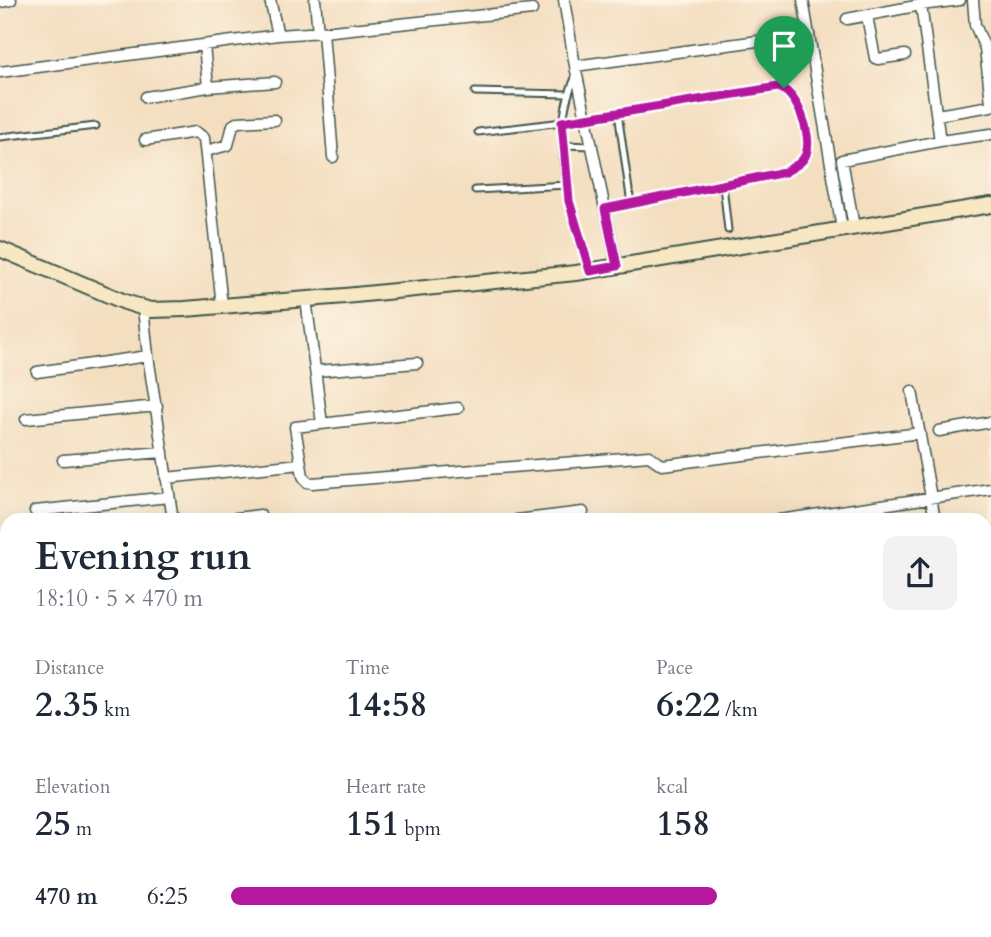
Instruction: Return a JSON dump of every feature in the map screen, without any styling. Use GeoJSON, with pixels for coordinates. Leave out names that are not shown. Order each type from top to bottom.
{"type":"FeatureCollection","features":[{"type":"Feature","properties":{"kind":"main road"},"geometry":{"type":"LineString","coordinates":[[0,248],[125,302],[150,310],[306,299],[590,271],[991,205]]}},
{"type":"Feature","properties":{"kind":"street"},"geometry":{"type":"LineString","coordinates":[[0,2],[11,0]]}},
{"type":"Feature","properties":{"kind":"street"},"geometry":{"type":"LineString","coordinates":[[270,0],[278,35]]}},
{"type":"Feature","properties":{"kind":"street"},"geometry":{"type":"LineString","coordinates":[[315,0],[321,32],[333,157]]}},
{"type":"Feature","properties":{"kind":"street"},"geometry":{"type":"LineString","coordinates":[[564,0],[617,266]]}},
{"type":"Feature","properties":{"kind":"street"},"geometry":{"type":"LineString","coordinates":[[803,0],[848,228]]}},
{"type":"Feature","properties":{"kind":"street"},"geometry":{"type":"LineString","coordinates":[[847,19],[960,0]]}},
{"type":"Feature","properties":{"kind":"street"},"geometry":{"type":"LineString","coordinates":[[937,115],[991,105],[985,48],[975,25],[972,0]]}},
{"type":"Feature","properties":{"kind":"street"},"geometry":{"type":"LineString","coordinates":[[921,5],[940,141]]}},
{"type":"Feature","properties":{"kind":"street"},"geometry":{"type":"LineString","coordinates":[[0,72],[278,35],[532,10]]}},
{"type":"Feature","properties":{"kind":"street"},"geometry":{"type":"LineString","coordinates":[[867,16],[875,58],[905,55]]}},
{"type":"Feature","properties":{"kind":"street"},"geometry":{"type":"LineString","coordinates":[[576,70],[809,34]]}},
{"type":"Feature","properties":{"kind":"street"},"geometry":{"type":"LineString","coordinates":[[204,45],[208,88]]}},
{"type":"Feature","properties":{"kind":"street"},"geometry":{"type":"LineString","coordinates":[[146,97],[275,82]]}},
{"type":"Feature","properties":{"kind":"street"},"geometry":{"type":"LineString","coordinates":[[206,150],[228,145],[233,125],[238,122],[275,120]]}},
{"type":"Feature","properties":{"kind":"street"},"geometry":{"type":"LineString","coordinates":[[145,140],[196,132],[204,138],[222,306]]}},
{"type":"Feature","properties":{"kind":"street"},"geometry":{"type":"LineString","coordinates":[[848,228],[842,160],[940,141],[991,135]]}},
{"type":"Feature","properties":{"kind":"street"},"geometry":{"type":"LineString","coordinates":[[306,299],[322,424]]}},
{"type":"Feature","properties":{"kind":"street"},"geometry":{"type":"LineString","coordinates":[[143,308],[172,513]]}},
{"type":"Feature","properties":{"kind":"street"},"geometry":{"type":"LineString","coordinates":[[37,372],[148,356]]}},
{"type":"Feature","properties":{"kind":"street"},"geometry":{"type":"LineString","coordinates":[[316,371],[417,363]]}},
{"type":"Feature","properties":{"kind":"street"},"geometry":{"type":"LineString","coordinates":[[912,391],[934,513]]}},
{"type":"Feature","properties":{"kind":"street"},"geometry":{"type":"LineString","coordinates":[[26,419],[157,406]]}},
{"type":"Feature","properties":{"kind":"street"},"geometry":{"type":"LineString","coordinates":[[458,408],[295,427],[305,480],[312,484],[649,456],[662,465],[920,433]]}},
{"type":"Feature","properties":{"kind":"street"},"geometry":{"type":"LineString","coordinates":[[939,431],[991,422]]}},
{"type":"Feature","properties":{"kind":"street"},"geometry":{"type":"LineString","coordinates":[[63,460],[163,452]]}},
{"type":"Feature","properties":{"kind":"street"},"geometry":{"type":"LineString","coordinates":[[166,478],[300,464]]}},
{"type":"Feature","properties":{"kind":"street"},"geometry":{"type":"LineString","coordinates":[[824,513],[991,489]]}},
{"type":"Feature","properties":{"kind":"street"},"geometry":{"type":"LineString","coordinates":[[35,511],[169,497]]}},
{"type":"Feature","properties":{"kind":"street"},"geometry":{"type":"LineString","coordinates":[[575,513],[583,512]]}},
{"type":"Feature","properties":{"kind":"lane"},"geometry":{"type":"LineString","coordinates":[[576,70],[562,122],[572,216],[590,271]]}},
{"type":"Feature","properties":{"kind":"lane"},"geometry":{"type":"LineString","coordinates":[[478,132],[562,122],[768,88],[784,88],[790,93],[799,109],[807,145],[805,157],[785,172],[605,209]]}},
{"type":"Feature","properties":{"kind":"lane"},"geometry":{"type":"LineString","coordinates":[[475,92],[568,93]]}},
{"type":"Feature","properties":{"kind":"lane"},"geometry":{"type":"LineString","coordinates":[[618,113],[631,204]]}},
{"type":"Feature","properties":{"kind":"lane"},"geometry":{"type":"LineString","coordinates":[[0,137],[96,125]]}},
{"type":"Feature","properties":{"kind":"lane"},"geometry":{"type":"LineString","coordinates":[[564,145],[592,146]]}},
{"type":"Feature","properties":{"kind":"lane"},"geometry":{"type":"LineString","coordinates":[[475,190],[567,185]]}},
{"type":"Feature","properties":{"kind":"lane"},"geometry":{"type":"LineString","coordinates":[[723,185],[728,230]]}},
{"type":"Feature","properties":{"kind":"route"},"geometry":{"type":"LineString","coordinates":[[768,88],[784,88],[796,100],[806,136],[807,152],[800,162],[785,172],[605,209],[617,266],[590,271],[569,201],[562,122],[768,88]]}}]}
